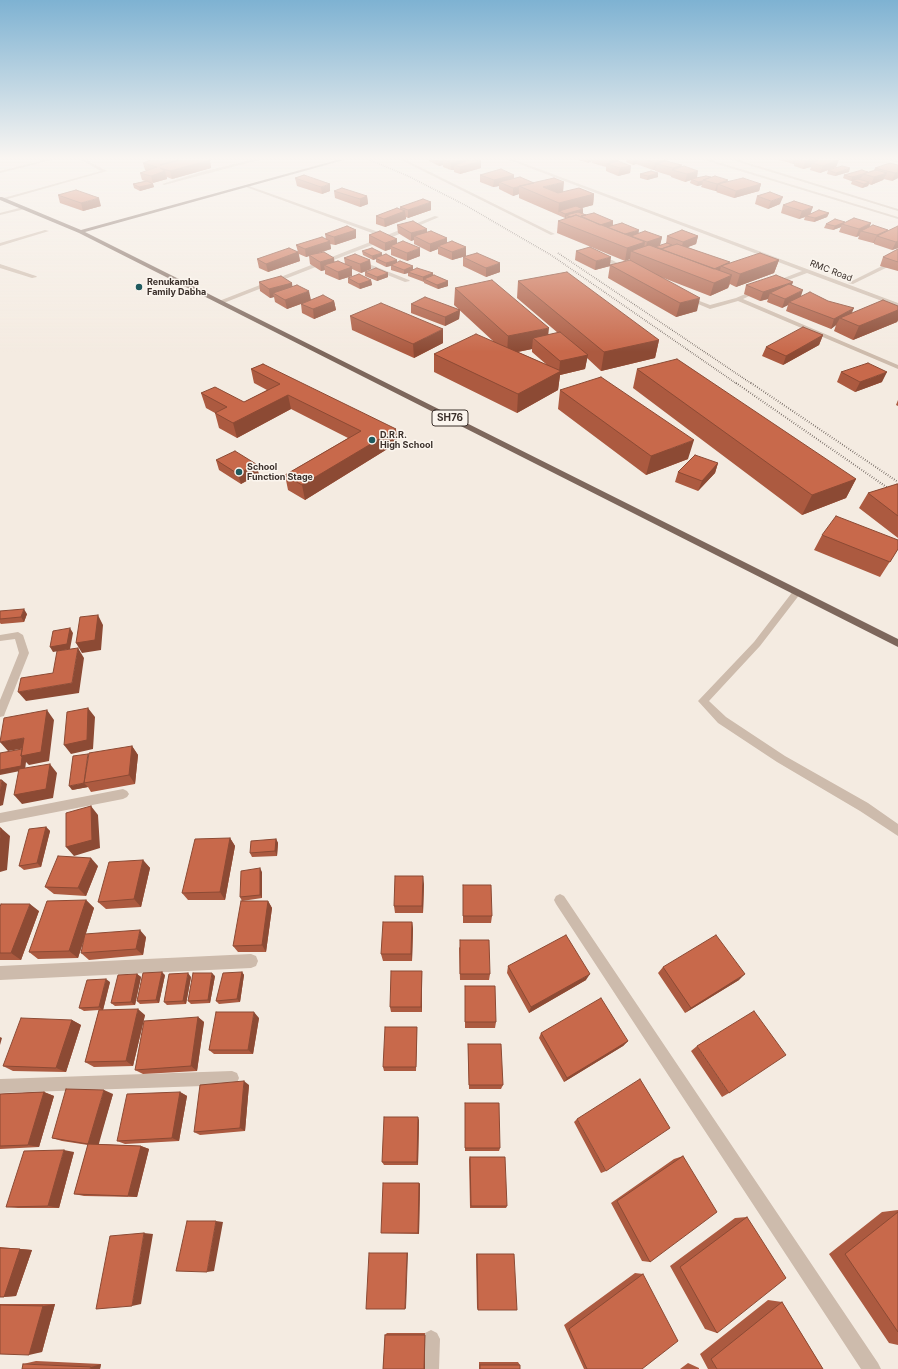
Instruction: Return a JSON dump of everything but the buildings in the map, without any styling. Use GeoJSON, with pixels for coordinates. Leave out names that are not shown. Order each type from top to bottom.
{"type":"FeatureCollection","features":[{"type":"Feature","properties":{"kind":"main road","name":"SH76"},"geometry":{"type":"LineString","coordinates":[[64,224],[77,229],[898,643]]}},
{"type":"Feature","properties":{"kind":"main road"},"geometry":{"type":"LineString","coordinates":[[77,229],[109,224]]}},
{"type":"Feature","properties":{"kind":"street"},"geometry":{"type":"LineString","coordinates":[[352,224],[388,237]]}},
{"type":"Feature","properties":{"kind":"street"},"geometry":{"type":"LineString","coordinates":[[221,302],[419,224]]}},
{"type":"Feature","properties":{"kind":"street"},"geometry":{"type":"LineString","coordinates":[[532,224],[553,234]]}},
{"type":"Feature","properties":{"kind":"street","name":"RMC Road"},"geometry":{"type":"LineString","coordinates":[[681,224],[898,305]]}},
{"type":"Feature","properties":{"kind":"street","name":"RMC Road"},"geometry":{"type":"LineString","coordinates":[[692,224],[898,300]]}},
{"type":"Feature","properties":{"kind":"street"},"geometry":{"type":"LineString","coordinates":[[0,245],[47,231]]}},
{"type":"Feature","properties":{"kind":"street"},"geometry":{"type":"LineString","coordinates":[[341,255],[348,258]]}},
{"type":"Feature","properties":{"kind":"street"},"geometry":{"type":"LineString","coordinates":[[851,282],[898,260]]}},
{"type":"Feature","properties":{"kind":"street"},"geometry":{"type":"LineString","coordinates":[[356,261],[407,281]]}},
{"type":"Feature","properties":{"kind":"street"},"geometry":{"type":"LineString","coordinates":[[610,261],[631,271]]}},
{"type":"Feature","properties":{"kind":"street"},"geometry":{"type":"LineString","coordinates":[[0,266],[34,277]]}},
{"type":"Feature","properties":{"kind":"street"},"geometry":{"type":"LineString","coordinates":[[681,296],[710,307],[738,299],[806,271]]}},
{"type":"Feature","properties":{"kind":"street"},"geometry":{"type":"LineString","coordinates":[[738,299],[898,367]]}},
{"type":"Feature","properties":{"kind":"street"},"geometry":{"type":"LineString","coordinates":[[797,592],[757,644],[703,701],[722,720],[754,742],[864,808],[898,831]]}},
{"type":"Feature","properties":{"kind":"street"},"geometry":{"type":"LineString","coordinates":[[0,638],[18,635],[24,653],[0,712]]}},
{"type":"Feature","properties":{"kind":"street"},"geometry":{"type":"LineString","coordinates":[[0,818],[123,794]]}},
{"type":"Feature","properties":{"kind":"street"},"geometry":{"type":"LineString","coordinates":[[560,900],[872,1369]]}},
{"type":"Feature","properties":{"kind":"street"},"geometry":{"type":"LineString","coordinates":[[0,973],[251,961]]}},
{"type":"Feature","properties":{"kind":"street"},"geometry":{"type":"LineString","coordinates":[[0,1086],[232,1078]]}},
{"type":"Feature","properties":{"kind":"street"},"geometry":{"type":"LineString","coordinates":[[430,1369],[431,1339]]}},
{"type":"Feature","properties":{"kind":"railway"},"geometry":{"type":"LineString","coordinates":[[497,224],[551,255],[737,384]]}},
{"type":"Feature","properties":{"kind":"railway"},"geometry":{"type":"LineString","coordinates":[[558,253],[752,384]]}},
{"type":"Feature","properties":{"kind":"railway"},"geometry":{"type":"LineString","coordinates":[[736,383],[898,495]]}},
{"type":"Feature","properties":{"kind":"railway"},"geometry":{"type":"LineString","coordinates":[[751,383],[898,482]]}},
{"type":"Feature","properties":{"kind":"place","name":"Renukamba Family Dabha"},"geometry":{"type":"Point","coordinates":[139,287]}},
{"type":"Feature","properties":{"kind":"place","name":"D.R.R. High School"},"geometry":{"type":"Point","coordinates":[372,440]}},
{"type":"Feature","properties":{"kind":"place","name":"School Function Stage"},"geometry":{"type":"Point","coordinates":[239,472]}}]}
